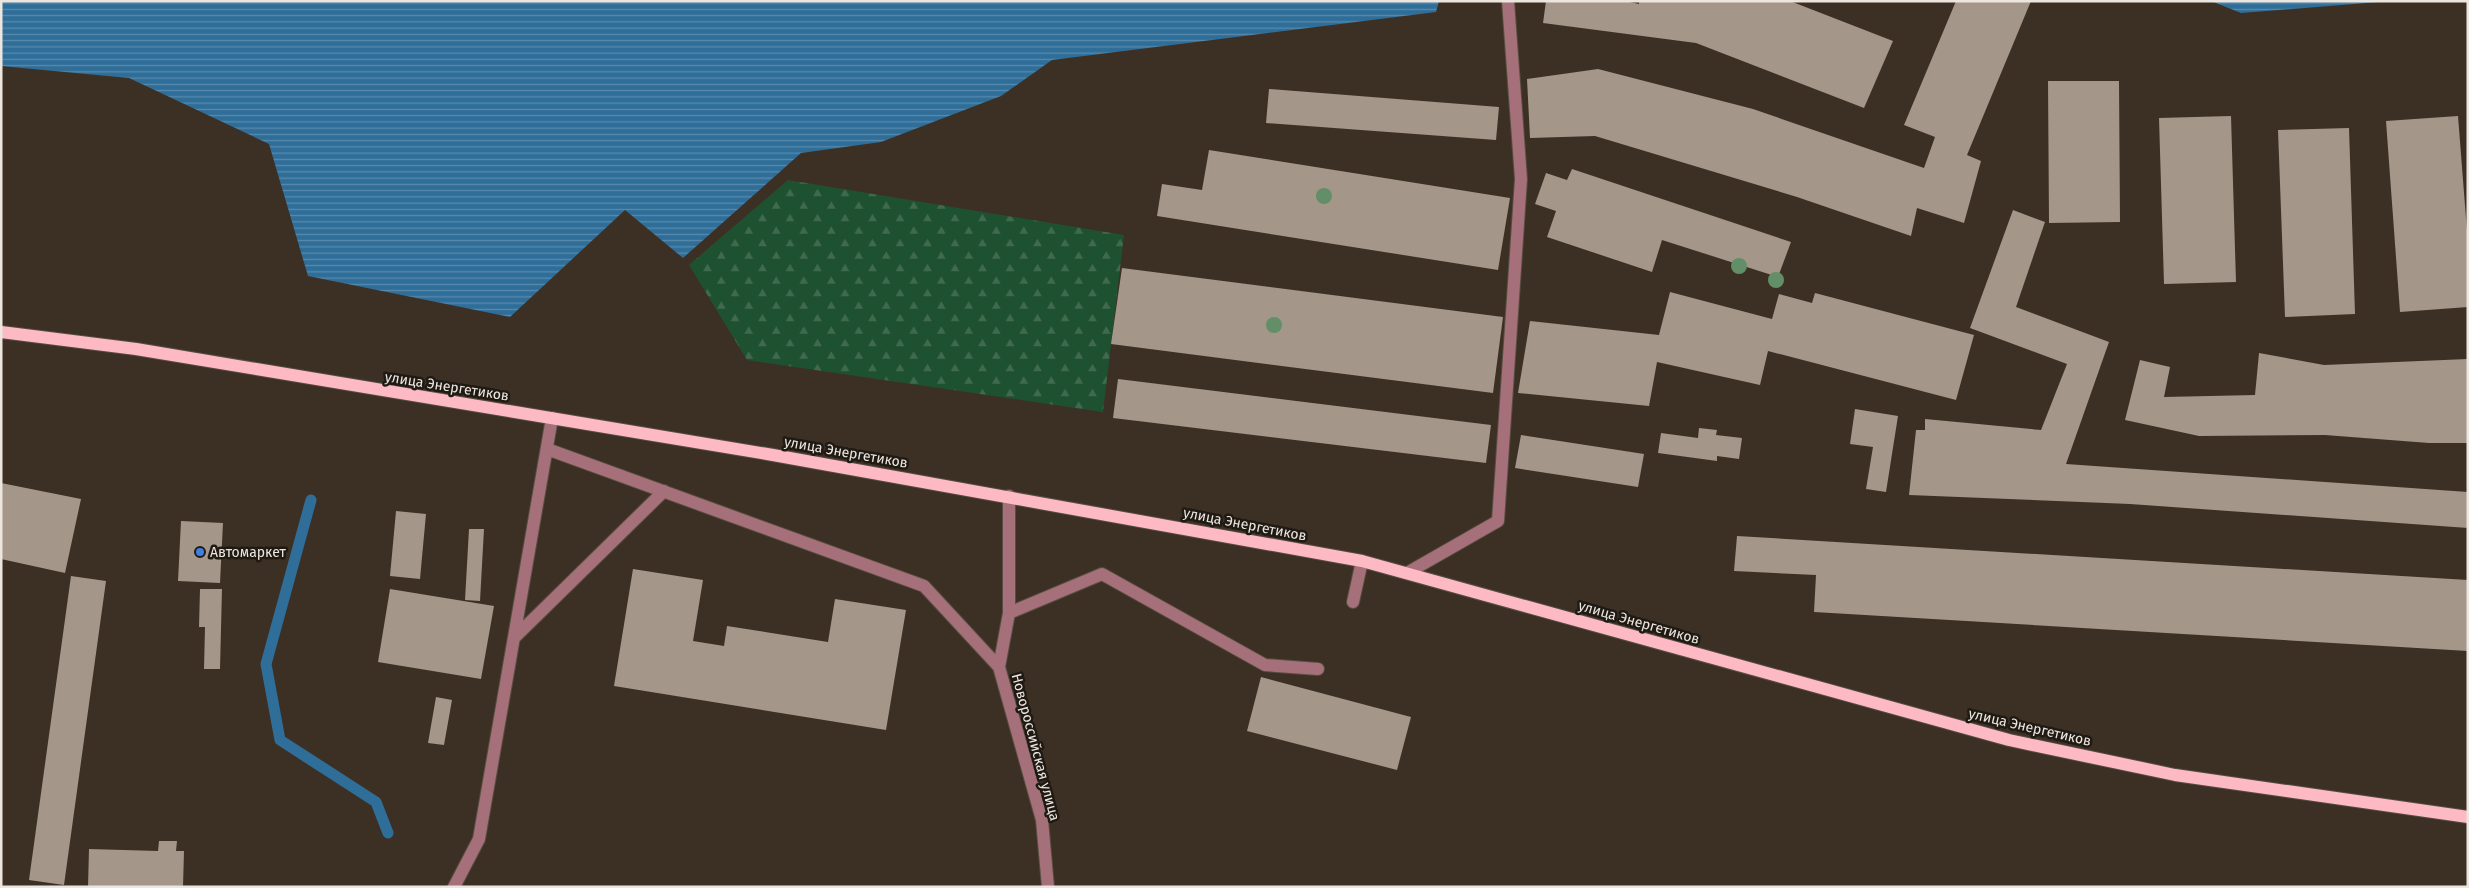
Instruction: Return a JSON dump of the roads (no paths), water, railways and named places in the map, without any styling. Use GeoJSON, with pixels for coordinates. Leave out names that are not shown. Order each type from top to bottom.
{"type":"FeatureCollection","features":[{"type":"Feature","properties":{"kind":"main road","name":"улица Энергетиков"},"geometry":{"type":"LineString","coordinates":[[1,332],[136,349],[552,418],[1010,496],[1362,561],[2010,740],[2174,775],[2468,817]]}},
{"type":"Feature","properties":{"kind":"street"},"geometry":{"type":"LineString","coordinates":[[1407,574],[1498,521],[1521,179],[1508,1]]}},
{"type":"Feature","properties":{"kind":"street"},"geometry":{"type":"LineString","coordinates":[[454,887],[479,839],[552,418]]}},
{"type":"Feature","properties":{"kind":"street"},"geometry":{"type":"LineString","coordinates":[[547,449],[924,586],[999,668]]}},
{"type":"Feature","properties":{"kind":"street"},"geometry":{"type":"LineString","coordinates":[[514,638],[664,491]]}},
{"type":"Feature","properties":{"kind":"street","name":"Новороссийская улица"},"geometry":{"type":"LineString","coordinates":[[1010,496],[1009,613],[999,668],[1042,820],[1048,887]]}},
{"type":"Feature","properties":{"kind":"street"},"geometry":{"type":"LineString","coordinates":[[1354,602],[1362,561]]}},
{"type":"Feature","properties":{"kind":"street"},"geometry":{"type":"LineString","coordinates":[[1009,613],[1102,574],[1265,665],[1318,669]]}},
{"type":"Feature","properties":{"kind":"water"},"geometry":{"type":"Polygon","coordinates":[[[1,1],[1439,1],[1436,12],[1052,60],[1001,96],[881,142],[801,153],[683,258],[625,210],[510,317],[308,276],[269,144],[129,78],[1,66],[1,1]]]}},
{"type":"Feature","properties":{"kind":"water"},"geometry":{"type":"Polygon","coordinates":[[[2211,1],[2391,1],[2241,13],[2211,1]]]}},
{"type":"Feature","properties":{"kind":"waterway"},"geometry":{"type":"LineString","coordinates":[[311,500],[266,664],[280,740],[376,802],[388,833]]}},
{"type":"Feature","properties":{"kind":"place","name":"Автомаркет"},"geometry":{"type":"Point","coordinates":[200,552]}}]}
